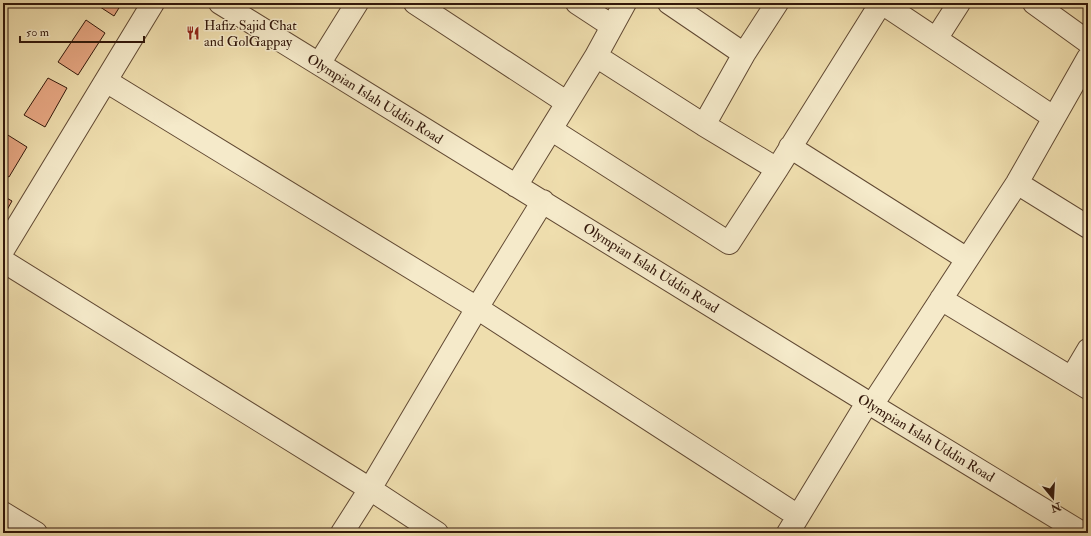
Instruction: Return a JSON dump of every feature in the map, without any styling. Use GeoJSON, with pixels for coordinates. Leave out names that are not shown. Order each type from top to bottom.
{"type":"FeatureCollection","features":[{"type":"Feature","properties":{"kind":"street"},"geometry":{"type":"LineString","coordinates":[[3,250],[153,3]]}},
{"type":"Feature","properties":{"kind":"street","name":"Olympian Islah Uddin Road"},"geometry":{"type":"LineString","coordinates":[[220,3],[1082,533]]}},
{"type":"Feature","properties":{"kind":"street"},"geometry":{"type":"LineString","coordinates":[[319,64],[357,3]]}},
{"type":"Feature","properties":{"kind":"street"},"geometry":{"type":"LineString","coordinates":[[415,3],[566,102]]}},
{"type":"Feature","properties":{"kind":"street"},"geometry":{"type":"LineString","coordinates":[[576,3],[612,26]]}},
{"type":"Feature","properties":{"kind":"street"},"geometry":{"type":"LineString","coordinates":[[516,186],[552,130],[566,102],[596,56],[625,3]]}},
{"type":"Feature","properties":{"kind":"street"},"geometry":{"type":"LineString","coordinates":[[669,3],[744,54]]}},
{"type":"Feature","properties":{"kind":"street"},"geometry":{"type":"LineString","coordinates":[[704,125],[744,54],[777,3]]}},
{"type":"Feature","properties":{"kind":"street"},"geometry":{"type":"LineString","coordinates":[[552,130],[728,243],[777,169],[882,3],[1053,117]]}},
{"type":"Feature","properties":{"kind":"street"},"geometry":{"type":"LineString","coordinates":[[936,39],[959,3]]}},
{"type":"Feature","properties":{"kind":"street"},"geometry":{"type":"LineString","coordinates":[[1034,3],[1088,42]]}},
{"type":"Feature","properties":{"kind":"street"},"geometry":{"type":"LineString","coordinates":[[596,56],[704,125],[777,169]]}},
{"type":"Feature","properties":{"kind":"street"},"geometry":{"type":"LineString","coordinates":[[106,81],[477,308],[793,524],[870,404],[1017,183],[1053,117],[1088,58]]}},
{"type":"Feature","properties":{"kind":"street"},"geometry":{"type":"LineString","coordinates":[[790,147],[967,259]]}},
{"type":"Feature","properties":{"kind":"street"},"geometry":{"type":"LineString","coordinates":[[1017,183],[1088,227]]}},
{"type":"Feature","properties":{"kind":"street"},"geometry":{"type":"LineString","coordinates":[[342,533],[543,201]]}},
{"type":"Feature","properties":{"kind":"street"},"geometry":{"type":"LineString","coordinates":[[3,261],[370,489],[437,533]]}},
{"type":"Feature","properties":{"kind":"street"},"geometry":{"type":"LineString","coordinates":[[941,299],[1080,383],[1088,350]]}},
{"type":"Feature","properties":{"kind":"street"},"geometry":{"type":"LineString","coordinates":[[3,512],[36,533]]}},
{"type":"Feature","properties":{"kind":"building"},"geometry":{"type":"Polygon","coordinates":[[[94,3],[122,3],[114,16],[94,3]]]}},
{"type":"Feature","properties":{"kind":"building"},"geometry":{"type":"Polygon","coordinates":[[[86,20],[105,33],[78,75],[58,62],[86,20]]]}},
{"type":"Feature","properties":{"kind":"building"},"geometry":{"type":"Polygon","coordinates":[[[48,78],[67,88],[45,127],[24,115],[48,78]]]}},
{"type":"Feature","properties":{"kind":"building"},"geometry":{"type":"Polygon","coordinates":[[[3,132],[27,147],[9,177],[3,174],[3,132]]]}},
{"type":"Feature","properties":{"kind":"building"},"geometry":{"type":"Polygon","coordinates":[[[3,196],[12,201],[3,217],[3,196]]]}},
{"type":"Feature","properties":{"kind":"place","name":"Hafiz Sajid Chat and GolGappay"},"geometry":{"type":"Point","coordinates":[193,33]}}]}
